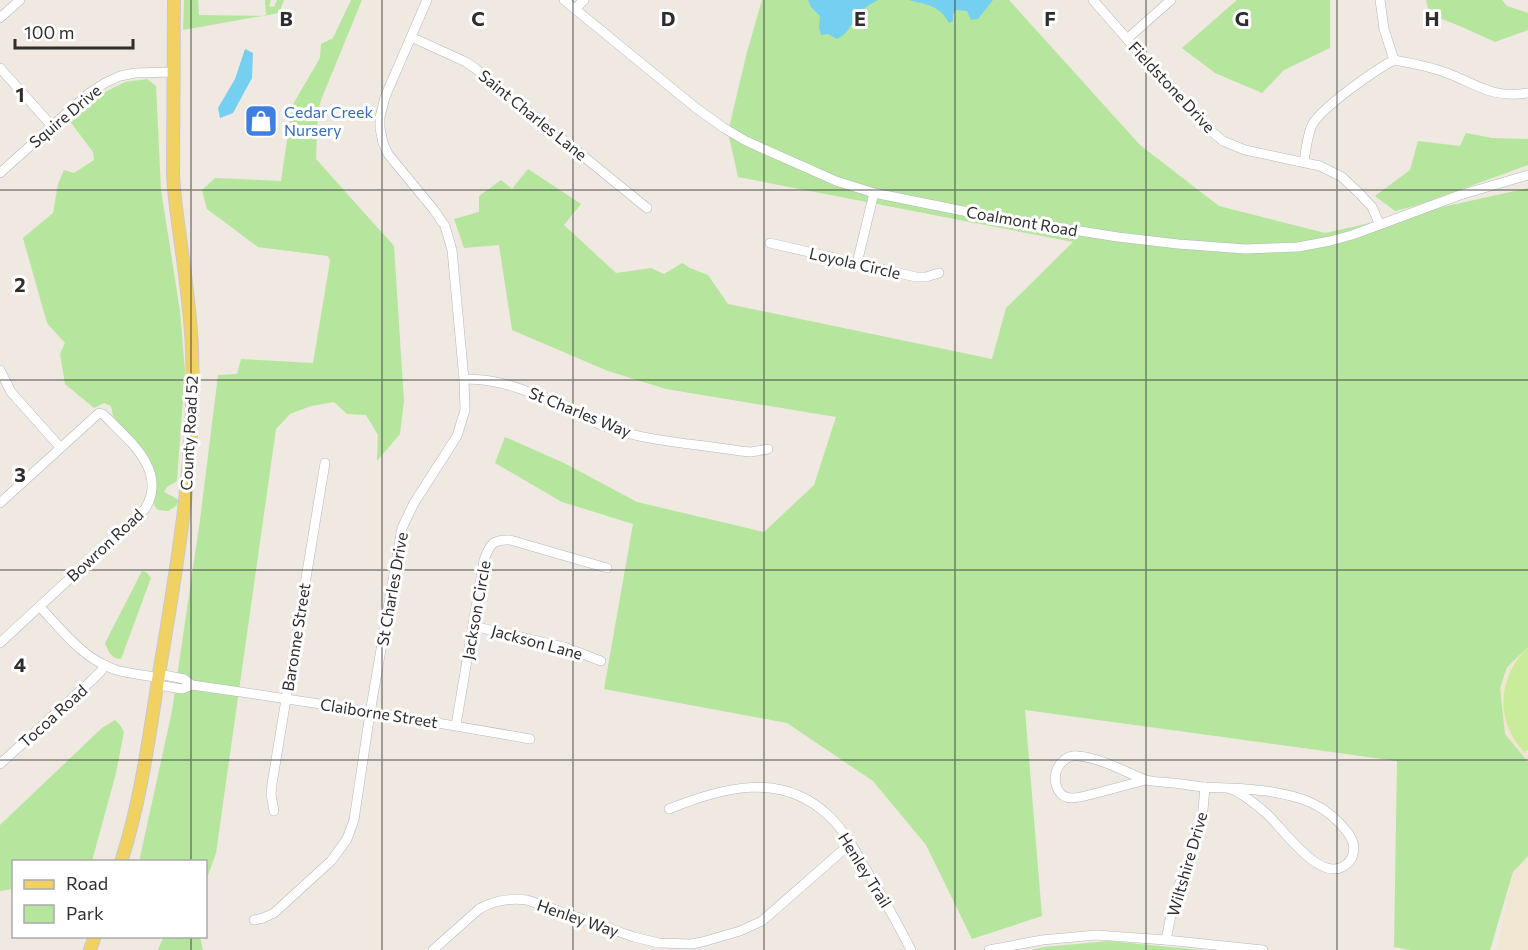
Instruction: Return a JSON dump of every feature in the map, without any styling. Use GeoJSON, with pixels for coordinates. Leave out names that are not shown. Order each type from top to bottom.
{"type":"FeatureCollection","features":[{"type":"Feature","properties":{"kind":"main road","name":"County Road 52"},"geometry":{"type":"LineString","coordinates":[[121,860],[140,793],[184,512],[187,476],[192,346],[173,176],[174,0]]}},
{"type":"Feature","properties":{"kind":"street"},"geometry":{"type":"LineString","coordinates":[[0,18],[20,0]]}},
{"type":"Feature","properties":{"kind":"street","name":"St Charles Drive"},"geometry":{"type":"LineString","coordinates":[[254,920],[274,913],[331,861],[350,833],[402,528],[414,503],[457,436],[465,410],[452,250],[447,231],[434,210],[388,154],[382,138],[380,117],[382,107],[427,0]]}},
{"type":"Feature","properties":{"kind":"street","name":"Coalmont Road"},"geometry":{"type":"LineString","coordinates":[[564,0],[696,108],[746,141],[836,181],[874,193],[946,208],[1118,237],[1226,249],[1265,249],[1298,247],[1330,241],[1460,195],[1528,175]]}},
{"type":"Feature","properties":{"kind":"street"},"geometry":{"type":"LineString","coordinates":[[575,9],[584,0]]}},
{"type":"Feature","properties":{"kind":"street","name":"Fieldstone Drive"},"geometry":{"type":"LineString","coordinates":[[1093,0],[1198,120],[1223,141],[1245,150],[1320,166],[1342,177],[1372,207],[1380,225]]}},
{"type":"Feature","properties":{"kind":"street"},"geometry":{"type":"LineString","coordinates":[[1127,39],[1171,0]]}},
{"type":"Feature","properties":{"kind":"street"},"geometry":{"type":"LineString","coordinates":[[1380,0],[1384,29],[1394,60]]}},
{"type":"Feature","properties":{"kind":"street","name":"Saint Charles Lane"},"geometry":{"type":"LineString","coordinates":[[411,37],[466,62],[476,69],[647,208]]}},
{"type":"Feature","properties":{"kind":"street"},"geometry":{"type":"LineString","coordinates":[[1304,162],[1307,138],[1313,123],[1323,111],[1376,69],[1394,60],[1444,72],[1492,92],[1528,93]]}},
{"type":"Feature","properties":{"kind":"street"},"geometry":{"type":"LineString","coordinates":[[0,68],[52,126]]}},
{"type":"Feature","properties":{"kind":"street","name":"Squire Drive"},"geometry":{"type":"LineString","coordinates":[[0,173],[88,94],[105,82],[135,73],[174,72]]}},
{"type":"Feature","properties":{"kind":"street"},"geometry":{"type":"LineString","coordinates":[[857,263],[874,193]]}},
{"type":"Feature","properties":{"kind":"street","name":"Loyola Circle"},"geometry":{"type":"LineString","coordinates":[[770,243],[916,277],[927,277],[939,273]]}},
{"type":"Feature","properties":{"kind":"street"},"geometry":{"type":"LineString","coordinates":[[0,370],[11,392],[60,447]]}},
{"type":"Feature","properties":{"kind":"street","name":"St Charles Way"},"geometry":{"type":"LineString","coordinates":[[464,379],[498,383],[531,392],[599,423],[630,434],[740,451],[768,449]]}},
{"type":"Feature","properties":{"kind":"street","name":"Bowron Road"},"geometry":{"type":"LineString","coordinates":[[0,503],[96,414],[102,412],[147,462],[152,475],[152,490],[147,506],[134,521],[40,607]]}},
{"type":"Feature","properties":{"kind":"street","name":"Baronne Street"},"geometry":{"type":"LineString","coordinates":[[274,811],[272,784],[325,463]]}},
{"type":"Feature","properties":{"kind":"street","name":"Jackson Circle"},"geometry":{"type":"LineString","coordinates":[[456,725],[484,560],[487,550],[494,542],[501,539],[510,540],[607,568]]}},
{"type":"Feature","properties":{"kind":"street"},"geometry":{"type":"LineString","coordinates":[[0,643],[40,607]]}},
{"type":"Feature","properties":{"kind":"street","name":"Claiborne Street"},"geometry":{"type":"LineString","coordinates":[[40,607],[76,646],[90,657],[125,672],[159,679],[182,689],[192,685],[286,698],[530,739]]}},
{"type":"Feature","properties":{"kind":"street","name":"Jackson Lane"},"geometry":{"type":"LineString","coordinates":[[473,626],[564,647],[601,661]]}},
{"type":"Feature","properties":{"kind":"street","name":"Tocoa Road"},"geometry":{"type":"LineString","coordinates":[[0,764],[91,681],[105,665]]}},
{"type":"Feature","properties":{"kind":"street"},"geometry":{"type":"LineString","coordinates":[[1146,780],[1070,798],[1058,789],[1055,776],[1062,762],[1075,755],[1095,760],[1146,780],[1205,787],[1240,788],[1294,796],[1307,800],[1328,812],[1343,827],[1354,843],[1352,860],[1337,869],[1311,860],[1258,807],[1230,788]]}},
{"type":"Feature","properties":{"kind":"street","name":"Henley Trail"},"geometry":{"type":"LineString","coordinates":[[669,809],[698,797],[722,791],[759,787],[782,789],[806,800],[831,818],[850,843],[911,950]]}},
{"type":"Feature","properties":{"kind":"street","name":"Wiltshire Drive"},"geometry":{"type":"LineString","coordinates":[[1166,940],[1175,896],[1202,822],[1205,787]]}},
{"type":"Feature","properties":{"kind":"street","name":"Henley Way"},"geometry":{"type":"LineString","coordinates":[[433,950],[487,904],[518,899],[659,943],[691,944],[713,940],[762,921],[850,843]]}},
{"type":"Feature","properties":{"kind":"street"},"geometry":{"type":"LineString","coordinates":[[989,950],[1042,940],[1096,935],[1263,950]]}},
{"type":"Feature","properties":{"kind":"shaded area"},"geometry":{"type":"Polygon","coordinates":[[[1528,647],[1528,762],[1505,734],[1500,688],[1507,667],[1528,647]]]}},
{"type":"Feature","properties":{"kind":"shaded area"},"geometry":{"type":"Polygon","coordinates":[[[1528,856],[1528,950],[1497,950],[1513,872],[1528,856]]]}},
{"type":"Feature","properties":{"kind":"green space"},"geometry":{"type":"Polygon","coordinates":[[[184,0],[198,0],[199,15],[262,16],[183,30],[184,0]]]}},
{"type":"Feature","properties":{"kind":"green space"},"geometry":{"type":"Polygon","coordinates":[[[265,0],[271,0],[269,6],[274,7],[277,0],[284,0],[279,13],[266,15],[265,0]]]}},
{"type":"Feature","properties":{"kind":"green space"},"geometry":{"type":"Polygon","coordinates":[[[351,0],[362,0],[321,100],[318,112],[316,159],[394,246],[404,401],[400,434],[377,461],[378,435],[366,415],[347,414],[334,402],[311,406],[290,414],[276,429],[216,853],[207,878],[207,860],[139,860],[172,711],[200,520],[218,375],[237,374],[241,359],[313,363],[330,261],[328,256],[258,247],[207,209],[202,190],[215,178],[281,181],[292,106],[320,58],[321,44],[333,38],[351,0]]]}},
{"type":"Feature","properties":{"kind":"green space"},"geometry":{"type":"Polygon","coordinates":[[[762,0],[1009,0],[1140,145],[1219,206],[1325,233],[1528,188],[1528,647],[1507,667],[1500,688],[1505,734],[1528,762],[1528,856],[1513,872],[1490,950],[1410,950],[1394,947],[1397,761],[1025,710],[1042,916],[972,939],[926,845],[873,781],[787,723],[604,689],[633,524],[562,502],[495,463],[505,437],[564,463],[637,502],[764,532],[814,485],[836,417],[666,389],[608,371],[512,330],[499,245],[464,248],[454,219],[479,212],[479,196],[501,180],[512,189],[528,169],[581,204],[564,225],[616,273],[651,268],[664,274],[682,263],[708,275],[728,304],[992,359],[1006,308],[1073,242],[738,177],[728,132],[762,0]]]}},
{"type":"Feature","properties":{"kind":"green space"},"geometry":{"type":"Polygon","coordinates":[[[1237,0],[1330,0],[1330,48],[1284,70],[1262,93],[1215,73],[1182,48],[1237,0]]]}},
{"type":"Feature","properties":{"kind":"green space"},"geometry":{"type":"Polygon","coordinates":[[[1426,0],[1502,0],[1507,6],[1528,13],[1528,30],[1495,42],[1437,17],[1428,8],[1426,0]]]}},
{"type":"Feature","properties":{"kind":"green space"},"geometry":{"type":"Polygon","coordinates":[[[147,79],[156,86],[161,190],[180,311],[185,371],[177,481],[167,487],[164,492],[179,500],[176,506],[168,511],[158,510],[154,505],[156,487],[154,474],[145,452],[113,416],[111,406],[104,403],[94,408],[65,384],[60,354],[65,343],[47,323],[23,238],[53,213],[58,184],[64,170],[74,173],[94,160],[93,152],[69,120],[103,93],[125,82],[147,79]]]}},
{"type":"Feature","properties":{"kind":"green space"},"geometry":{"type":"Polygon","coordinates":[[[1466,133],[1492,138],[1528,139],[1528,165],[1418,205],[1395,211],[1375,196],[1410,170],[1418,141],[1460,146],[1466,133]]]}},
{"type":"Feature","properties":{"kind":"green space"},"geometry":{"type":"Polygon","coordinates":[[[142,571],[151,578],[121,659],[118,659],[111,654],[105,643],[142,571]]]}},
{"type":"Feature","properties":{"kind":"green space"},"geometry":{"type":"Polygon","coordinates":[[[1528,647],[1528,750],[1524,752],[1508,726],[1504,713],[1504,699],[1505,685],[1510,672],[1528,647]]]}},
{"type":"Feature","properties":{"kind":"green space"},"geometry":{"type":"Polygon","coordinates":[[[115,720],[124,732],[116,773],[92,860],[12,860],[12,889],[0,891],[0,825],[102,728],[115,720]]]}},
{"type":"Feature","properties":{"kind":"green space"},"geometry":{"type":"Polygon","coordinates":[[[163,938],[200,938],[203,950],[158,950],[163,938]]]}},
{"type":"Feature","properties":{"kind":"green space"},"geometry":{"type":"Polygon","coordinates":[[[1109,941],[1201,950],[1031,950],[1109,941]]]}},
{"type":"Feature","properties":{"kind":"water"},"geometry":{"type":"Polygon","coordinates":[[[808,0],[878,0],[860,12],[846,33],[837,39],[828,34],[821,35],[820,16],[808,0]]]}},
{"type":"Feature","properties":{"kind":"water"},"geometry":{"type":"Polygon","coordinates":[[[909,0],[993,0],[978,19],[971,20],[967,11],[956,10],[953,14],[953,21],[949,23],[937,9],[909,0]]]}},
{"type":"Feature","properties":{"kind":"water"},"geometry":{"type":"Polygon","coordinates":[[[245,49],[253,53],[252,78],[233,113],[220,118],[218,108],[235,79],[245,49]]]}},
{"type":"Feature","properties":{"kind":"place","name":"Cedar Creek Nursery"},"geometry":{"type":"Point","coordinates":[261,121]}}]}
